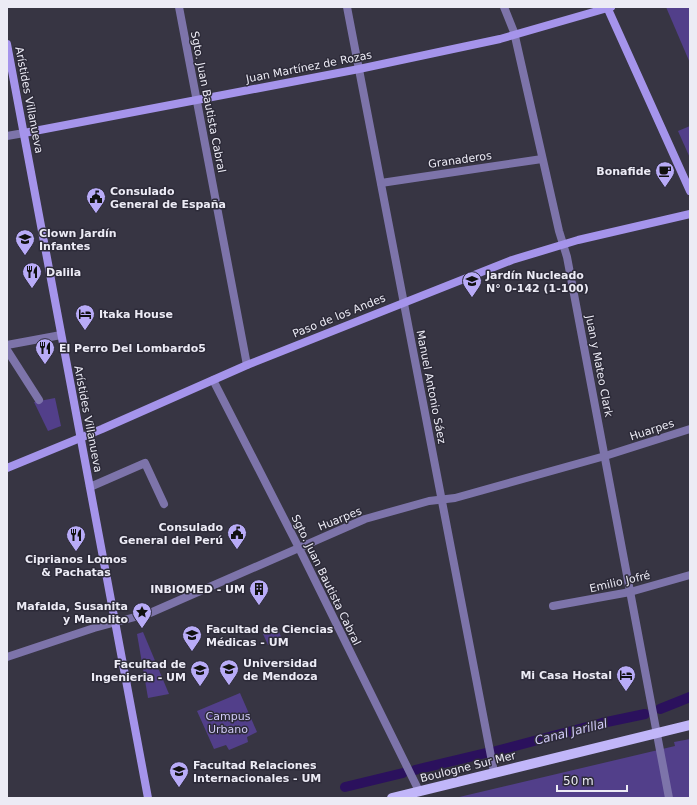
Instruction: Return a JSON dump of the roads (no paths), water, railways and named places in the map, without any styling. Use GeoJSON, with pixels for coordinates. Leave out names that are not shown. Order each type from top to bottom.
{"type":"FeatureCollection","features":[{"type":"Feature","properties":{"kind":"main road","name":"Boulogne Sur Mer"},"geometry":{"type":"LineString","coordinates":[[392,798],[690,725]]}},
{"type":"Feature","properties":{"kind":"street","name":"Sgto. Juan Bautista Cabral"},"geometry":{"type":"LineString","coordinates":[[179,7],[247,365]]}},
{"type":"Feature","properties":{"kind":"street","name":"Manuel Antonio Sáez"},"geometry":{"type":"LineString","coordinates":[[347,7],[494,772]]}},
{"type":"Feature","properties":{"kind":"street","name":"Juan y Mateo Clark"},"geometry":{"type":"LineString","coordinates":[[504,7],[515,35],[542,159],[563,244],[605,456],[669,798]]}},
{"type":"Feature","properties":{"kind":"street","name":"Juan Martínez de Rozas"},"geometry":{"type":"LineString","coordinates":[[7,136],[359,69],[515,35],[608,8]]}},
{"type":"Feature","properties":{"kind":"street"},"geometry":{"type":"LineString","coordinates":[[608,8],[690,190]]}},
{"type":"Feature","properties":{"kind":"street","name":"Arístides Villanueva"},"geometry":{"type":"LineString","coordinates":[[7,44],[148,798]]}},
{"type":"Feature","properties":{"kind":"street","name":"Granaderos"},"geometry":{"type":"LineString","coordinates":[[381,183],[542,159]]}},
{"type":"Feature","properties":{"kind":"street","name":"Paso de los Andes"},"geometry":{"type":"LineString","coordinates":[[7,468],[80,438],[247,365],[512,260],[563,244],[690,214]]}},
{"type":"Feature","properties":{"kind":"street"},"geometry":{"type":"LineString","coordinates":[[7,345],[61,335]]}},
{"type":"Feature","properties":{"kind":"street"},"geometry":{"type":"LineString","coordinates":[[7,350],[39,400]]}},
{"type":"Feature","properties":{"kind":"street","name":"Sgto. Juan Bautista Cabral"},"geometry":{"type":"LineString","coordinates":[[213,380],[299,548],[418,791]]}},
{"type":"Feature","properties":{"kind":"street","name":"Huarpes"},"geometry":{"type":"LineString","coordinates":[[7,657],[154,611],[365,519],[421,503],[455,498],[605,456],[690,429]]}},
{"type":"Feature","properties":{"kind":"street"},"geometry":{"type":"LineString","coordinates":[[90,487],[146,463],[164,504]]}},
{"type":"Feature","properties":{"kind":"street","name":"Emilio Jofré"},"geometry":{"type":"LineString","coordinates":[[553,606],[630,592],[690,575]]}},
{"type":"Feature","properties":{"kind":"waterway","name":"Canal Jarillal"},"geometry":{"type":"LineString","coordinates":[[660,709],[690,697]]}},
{"type":"Feature","properties":{"kind":"waterway","name":"Canal Jarillal"},"geometry":{"type":"LineString","coordinates":[[496,751],[602,723],[645,714]]}},
{"type":"Feature","properties":{"kind":"waterway","name":"Canal Jarillal"},"geometry":{"type":"LineString","coordinates":[[415,770],[486,753]]}},
{"type":"Feature","properties":{"kind":"waterway","name":"Canal Jarillal"},"geometry":{"type":"LineString","coordinates":[[345,787],[403,773]]}},
{"type":"Feature","properties":{"kind":"place","name":"Bonafide"},"geometry":{"type":"Point","coordinates":[665,188]}},
{"type":"Feature","properties":{"kind":"place","name":"Consulado General de España"},"geometry":{"type":"Point","coordinates":[96,214]}},
{"type":"Feature","properties":{"kind":"place","name":"Clown Jardín Infantes"},"geometry":{"type":"Point","coordinates":[25,256]}},
{"type":"Feature","properties":{"kind":"place","name":"Dalila"},"geometry":{"type":"Point","coordinates":[32,289]}},
{"type":"Feature","properties":{"kind":"place","name":"Jardín Nucleado N° 0-142 (1-100)"},"geometry":{"type":"Point","coordinates":[472,298]}},
{"type":"Feature","properties":{"kind":"place","name":"Itaka House"},"geometry":{"type":"Point","coordinates":[85,331]}},
{"type":"Feature","properties":{"kind":"place","name":"El Perro Del Lombardo5"},"geometry":{"type":"Point","coordinates":[45,365]}},
{"type":"Feature","properties":{"kind":"place","name":"Consulado General del Perú"},"geometry":{"type":"Point","coordinates":[237,550]}},
{"type":"Feature","properties":{"kind":"place","name":"Ciprianos Lomos & Pachatas"},"geometry":{"type":"Point","coordinates":[76,552]}},
{"type":"Feature","properties":{"kind":"place","name":"INBIOMED - UM"},"geometry":{"type":"Point","coordinates":[259,606]}},
{"type":"Feature","properties":{"kind":"place","name":"Mafalda, Susanita y Manolito"},"geometry":{"type":"Point","coordinates":[142,629]}},
{"type":"Feature","properties":{"kind":"place","name":"Facultad de Ciencias Médicas - UM"},"geometry":{"type":"Point","coordinates":[192,652]}},
{"type":"Feature","properties":{"kind":"place","name":"Universidad de Mendoza"},"geometry":{"type":"Point","coordinates":[229,686]}},
{"type":"Feature","properties":{"kind":"place","name":"Facultad de Ingenieria - UM"},"geometry":{"type":"Point","coordinates":[200,687]}},
{"type":"Feature","properties":{"kind":"place","name":"Mi Casa Hostal"},"geometry":{"type":"Point","coordinates":[626,692]}},
{"type":"Feature","properties":{"kind":"place","name":"Facultad Relaciones Internacionales - UM"},"geometry":{"type":"Point","coordinates":[179,788]}},
{"type":"Feature","properties":{"kind":"park label","name":"Campus Urbano"},"geometry":{"type":"Point","coordinates":[228,722]}}]}
